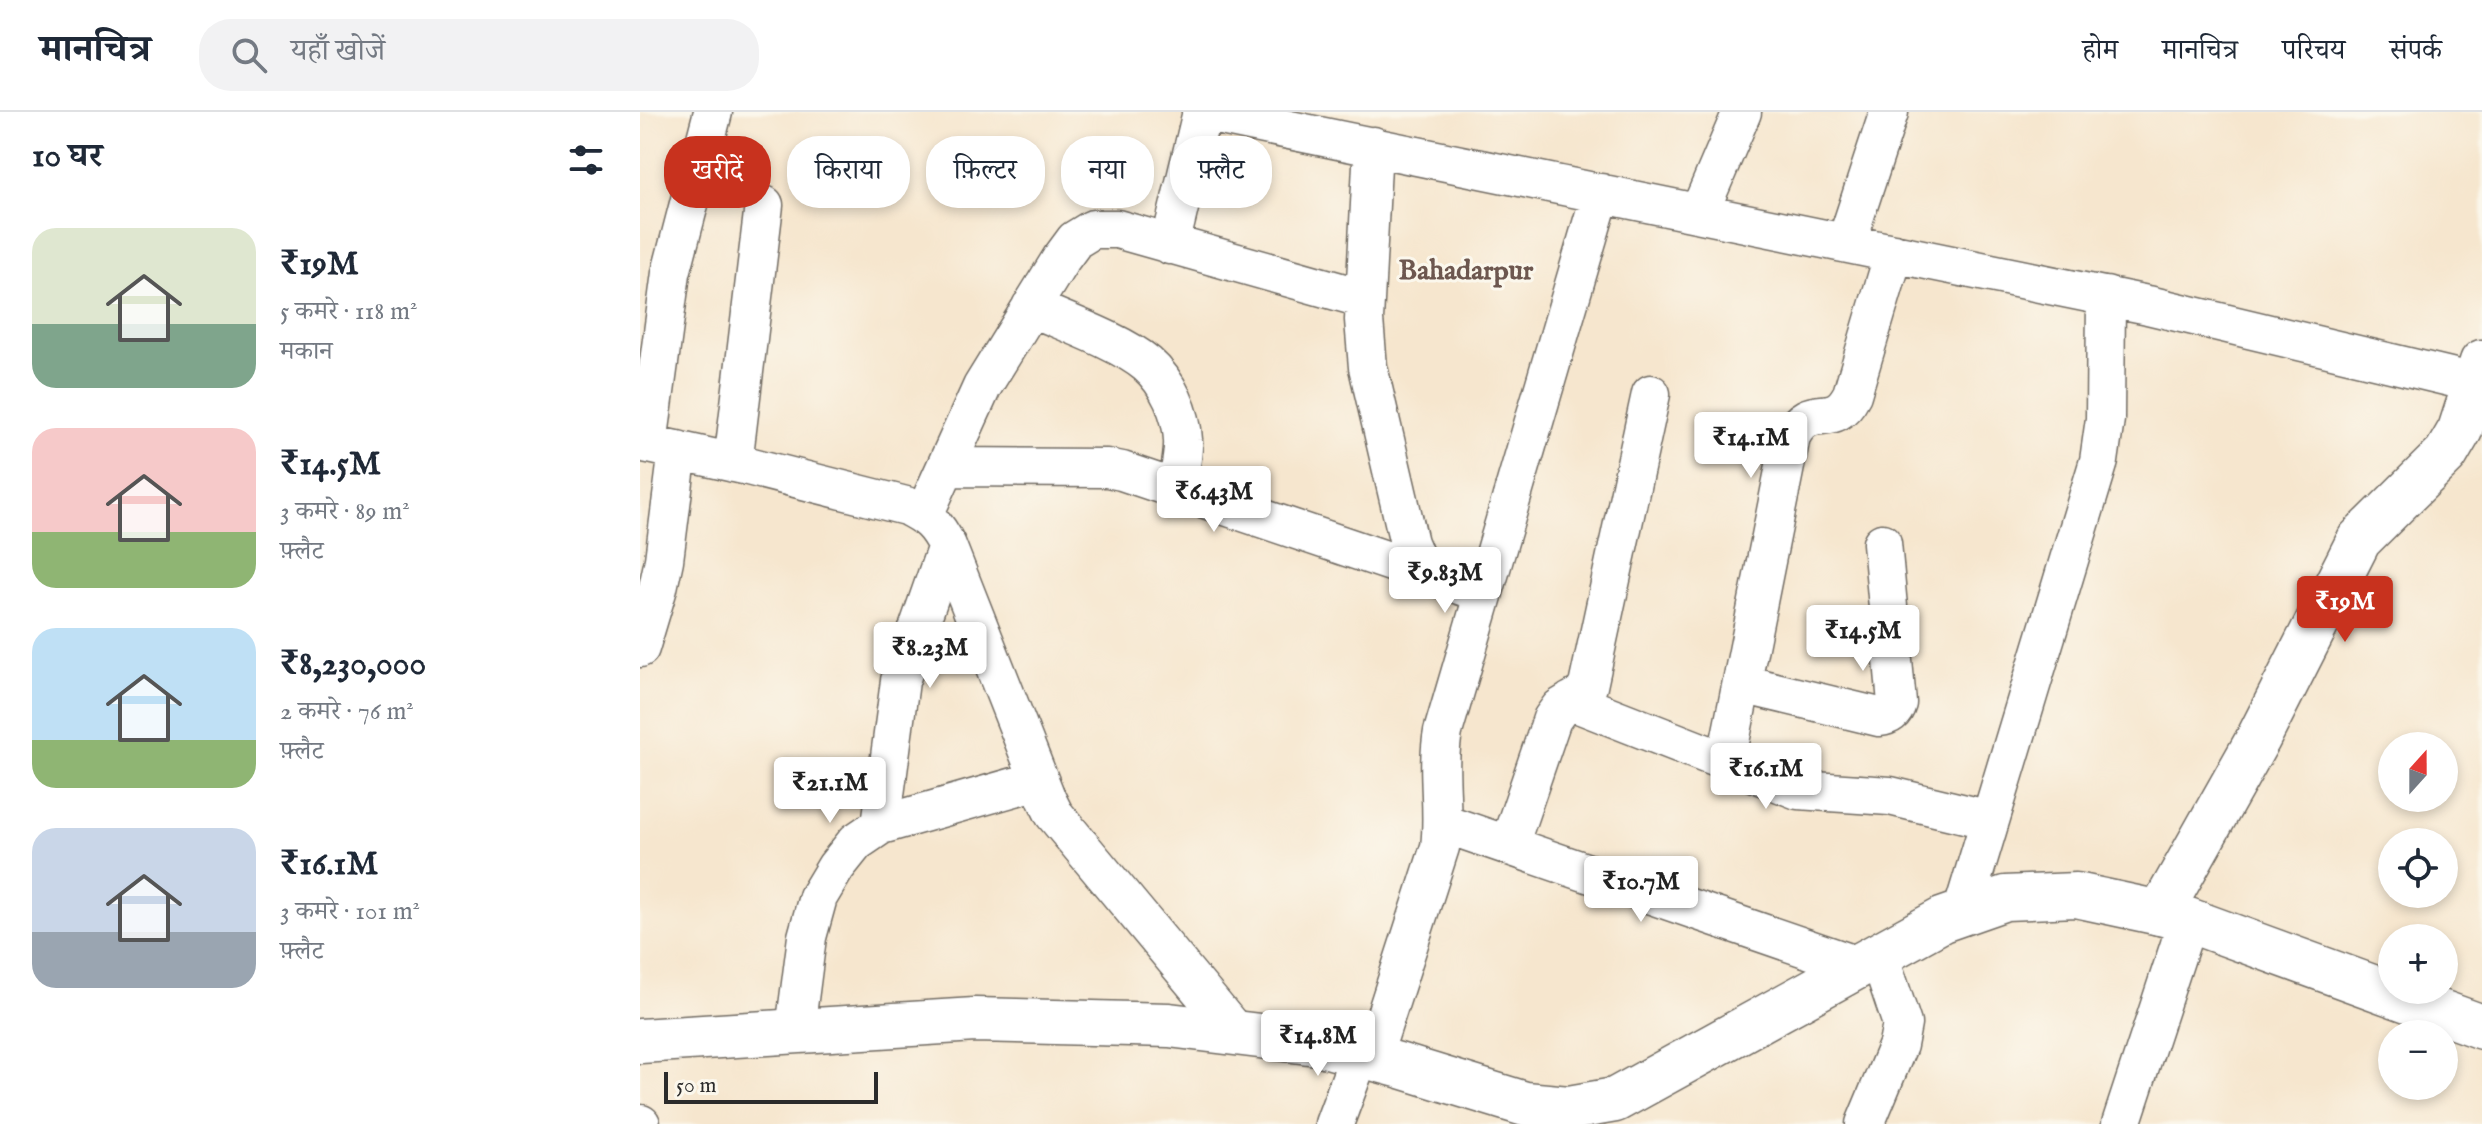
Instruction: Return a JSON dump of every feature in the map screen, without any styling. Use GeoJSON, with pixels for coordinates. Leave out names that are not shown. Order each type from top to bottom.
{"type":"FeatureCollection","features":[{"type":"Feature","properties":{"kind":"main road"},"geometry":{"type":"LineString","coordinates":[[2174,917],[2258,739],[2359,540],[2446,454],[2460,430],[2478,373]]}},
{"type":"Feature","properties":{"kind":"main road"},"geometry":{"type":"LineString","coordinates":[[640,1041],[975,1020],[1169,1025],[1317,1043],[1525,1104],[1569,1108],[1615,1100],[1942,920],[2005,898],[2076,895],[2174,917],[2482,1027]]}},
{"type":"Feature","properties":{"kind":"street"},"geometry":{"type":"LineString","coordinates":[[640,648],[658,588],[655,445],[671,273],[713,112]]}},
{"type":"Feature","properties":{"kind":"street"},"geometry":{"type":"LineString","coordinates":[[1170,245],[1202,112],[2478,373]]}},
{"type":"Feature","properties":{"kind":"street"},"geometry":{"type":"LineString","coordinates":[[1699,213],[1742,112]]}},
{"type":"Feature","properties":{"kind":"street"},"geometry":{"type":"LineString","coordinates":[[1846,243],[1889,112]]}},
{"type":"Feature","properties":{"kind":"street"},"geometry":{"type":"LineString","coordinates":[[1373,146],[1365,344],[1409,543],[1427,573]]}},
{"type":"Feature","properties":{"kind":"street"},"geometry":{"type":"LineString","coordinates":[[1334,1124],[1366,1056],[1440,847],[1443,823],[1439,753],[1443,732],[1601,193]]}},
{"type":"Feature","properties":{"kind":"street"},"geometry":{"type":"LineString","coordinates":[[733,463],[764,208]]}},
{"type":"Feature","properties":{"kind":"street"},"geometry":{"type":"LineString","coordinates":[[924,515],[982,387],[1075,240],[1093,229],[1117,229],[1365,299]]}},
{"type":"Feature","properties":{"kind":"street"},"geometry":{"type":"LineString","coordinates":[[1726,762],[1791,436],[1806,416],[1838,413],[1846,405],[1852,394],[1894,253]]}},
{"type":"Feature","properties":{"kind":"street"},"geometry":{"type":"LineString","coordinates":[[1962,913],[2099,461],[2105,419],[2106,296]]}},
{"type":"Feature","properties":{"kind":"street"},"geometry":{"type":"LineString","coordinates":[[1031,307],[1130,352],[1148,365],[1164,385],[1179,413],[1183,441],[1177,489]]}},
{"type":"Feature","properties":{"kind":"street"},"geometry":{"type":"LineString","coordinates":[[1509,845],[1552,719],[1560,708],[1583,694],[1588,686],[1651,394]]}},
{"type":"Feature","properties":{"kind":"street"},"geometry":{"type":"LineString","coordinates":[[655,445],[906,506],[924,515],[937,527],[1047,800],[1065,828],[1236,1033]]}},
{"type":"Feature","properties":{"kind":"street"},"geometry":{"type":"LineString","coordinates":[[946,467],[1107,468],[1483,593]]}},
{"type":"Feature","properties":{"kind":"street"},"geometry":{"type":"LineString","coordinates":[[1742,684],[1879,717],[1889,716],[1895,710],[1897,703],[1882,543]]}},
{"type":"Feature","properties":{"kind":"street"},"geometry":{"type":"LineString","coordinates":[[881,825],[900,681],[947,546]]}},
{"type":"Feature","properties":{"kind":"street"},"geometry":{"type":"LineString","coordinates":[[1571,701],[1798,790],[1890,796],[1990,820]]}},
{"type":"Feature","properties":{"kind":"street"},"geometry":{"type":"LineString","coordinates":[[795,1030],[807,937],[818,897],[856,842],[881,825],[1039,780]]}},
{"type":"Feature","properties":{"kind":"street"},"geometry":{"type":"LineString","coordinates":[[1443,823],[1868,961],[1902,1024],[1898,1045],[1865,1124]]}},
{"type":"Feature","properties":{"kind":"street"},"geometry":{"type":"LineString","coordinates":[[2121,1124],[2174,917]]}},
{"type":"Feature","properties":{"kind":"district","name":"Bahadarpur"},"geometry":{"type":"Point","coordinates":[1466,271]}}]}
